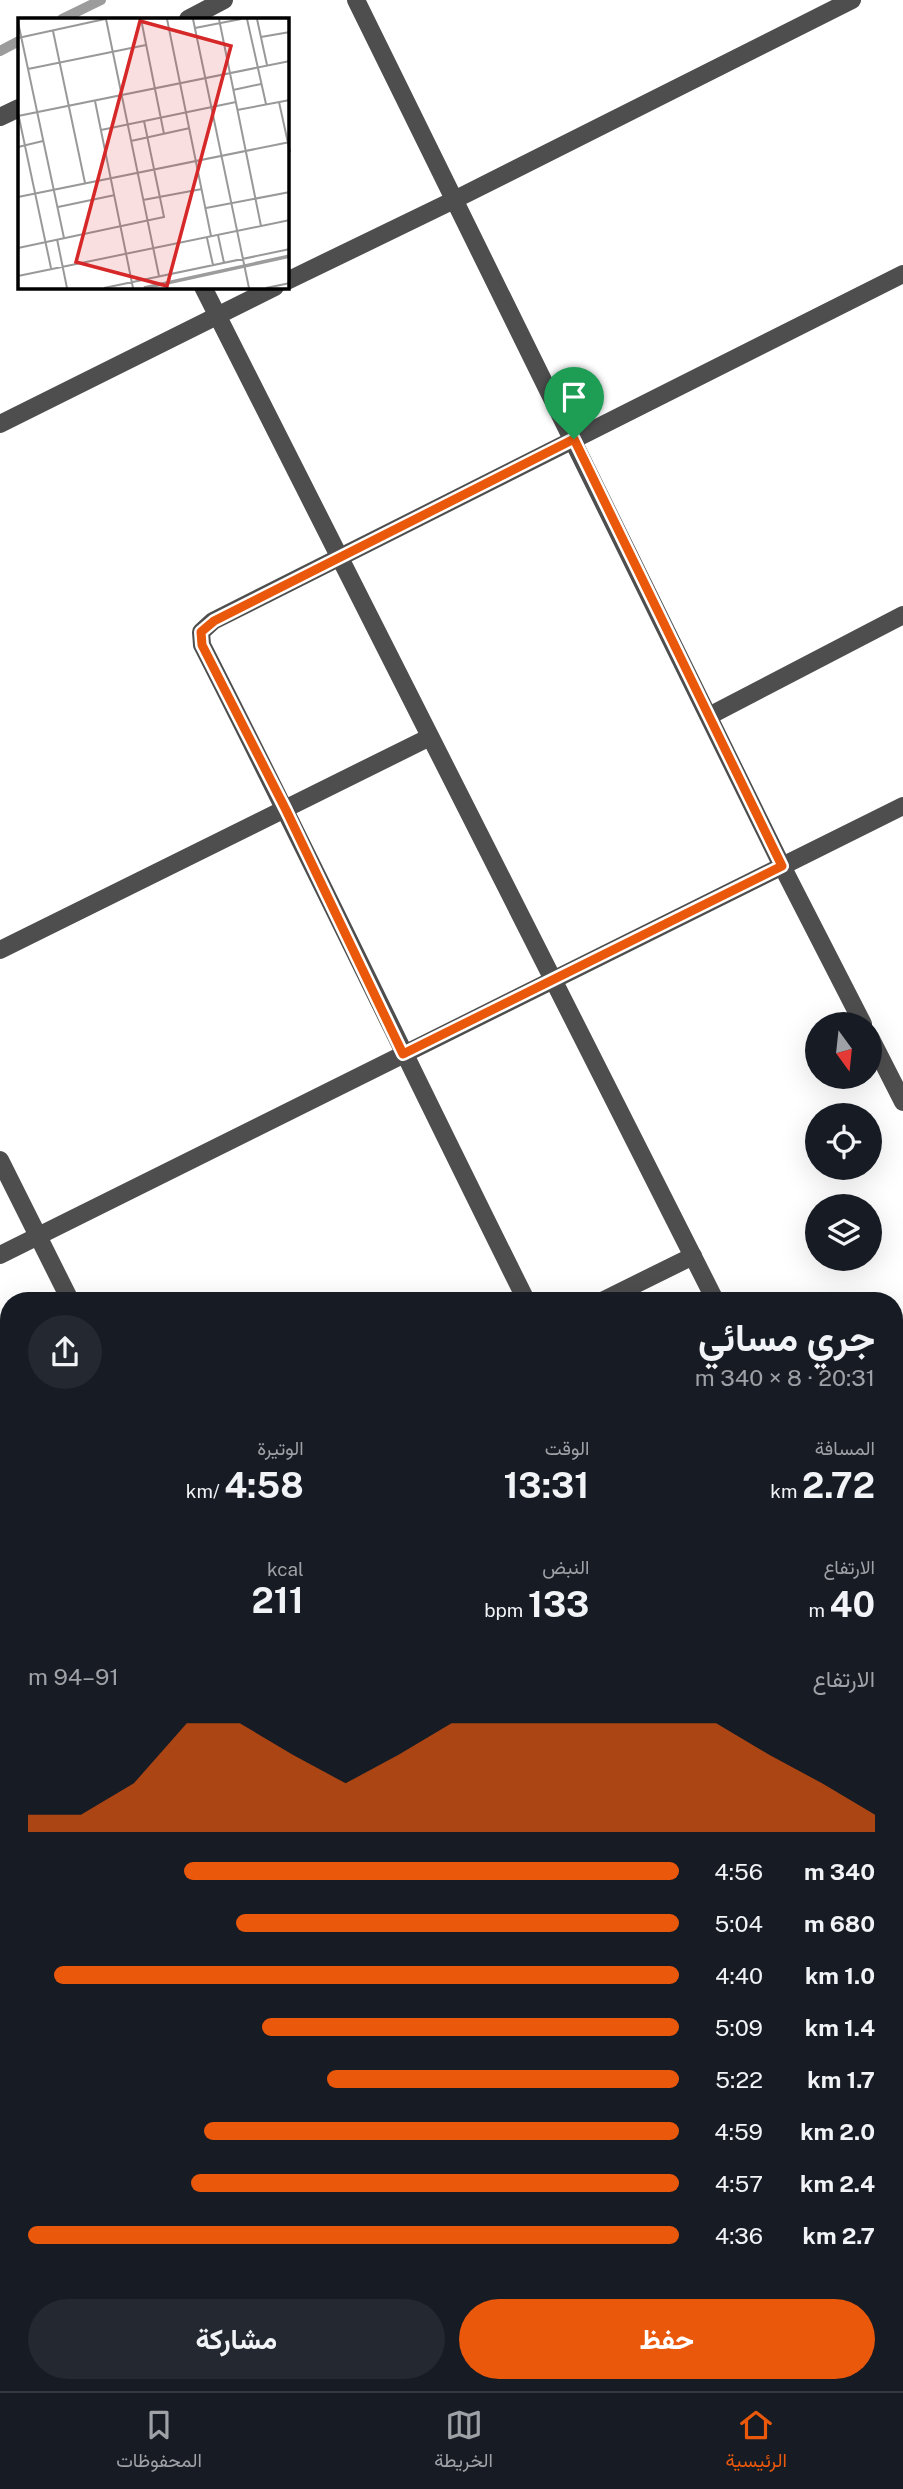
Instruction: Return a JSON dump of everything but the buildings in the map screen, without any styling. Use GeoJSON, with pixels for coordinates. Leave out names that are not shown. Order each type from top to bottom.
{"type":"FeatureCollection","features":[{"type":"Feature","properties":{"kind":"street"},"geometry":{"type":"LineString","coordinates":[[190,18],[224,0]]}},
{"type":"Feature","properties":{"kind":"street"},"geometry":{"type":"LineString","coordinates":[[356,0],[782,866],[857,1012]]}},
{"type":"Feature","properties":{"kind":"street"},"geometry":{"type":"LineString","coordinates":[[289,280],[852,0]]}},
{"type":"Feature","properties":{"kind":"street"},"geometry":{"type":"LineString","coordinates":[[0,117],[18,108]]}},
{"type":"Feature","properties":{"kind":"street"},"geometry":{"type":"LineString","coordinates":[[522,1292],[403,1054],[286,810],[202,645],[201,632],[214,621],[339,557],[903,274]]}},
{"type":"Feature","properties":{"kind":"street"},"geometry":{"type":"LineString","coordinates":[[204,289],[711,1292]]}},
{"type":"Feature","properties":{"kind":"street"},"geometry":{"type":"LineString","coordinates":[[0,424],[271,289]]}},
{"type":"Feature","properties":{"kind":"street"},"geometry":{"type":"LineString","coordinates":[[709,716],[903,615]]}},
{"type":"Feature","properties":{"kind":"street"},"geometry":{"type":"LineString","coordinates":[[0,950],[430,737]]}},
{"type":"Feature","properties":{"kind":"street"},"geometry":{"type":"LineString","coordinates":[[0,1255],[903,806]]}},
{"type":"Feature","properties":{"kind":"street"},"geometry":{"type":"LineString","coordinates":[[882,1061],[903,1102]]}},
{"type":"Feature","properties":{"kind":"street"},"geometry":{"type":"LineString","coordinates":[[0,1160],[66,1292]]}},
{"type":"Feature","properties":{"kind":"street"},"geometry":{"type":"LineString","coordinates":[[620,1292],[693,1256]]}},
{"type":"Feature","properties":{"kind":"waterway"},"geometry":{"type":"LineString","coordinates":[[64,18],[101,0]]}},
{"type":"Feature","properties":{"kind":"waterway"},"geometry":{"type":"LineString","coordinates":[[0,51],[18,42]]}},
{"type":"Feature","properties":{"kind":"route"},"geometry":{"type":"LineString","coordinates":[[574,439],[782,866],[403,1054],[286,810],[202,645],[201,632],[214,621],[574,439]]}}]}
